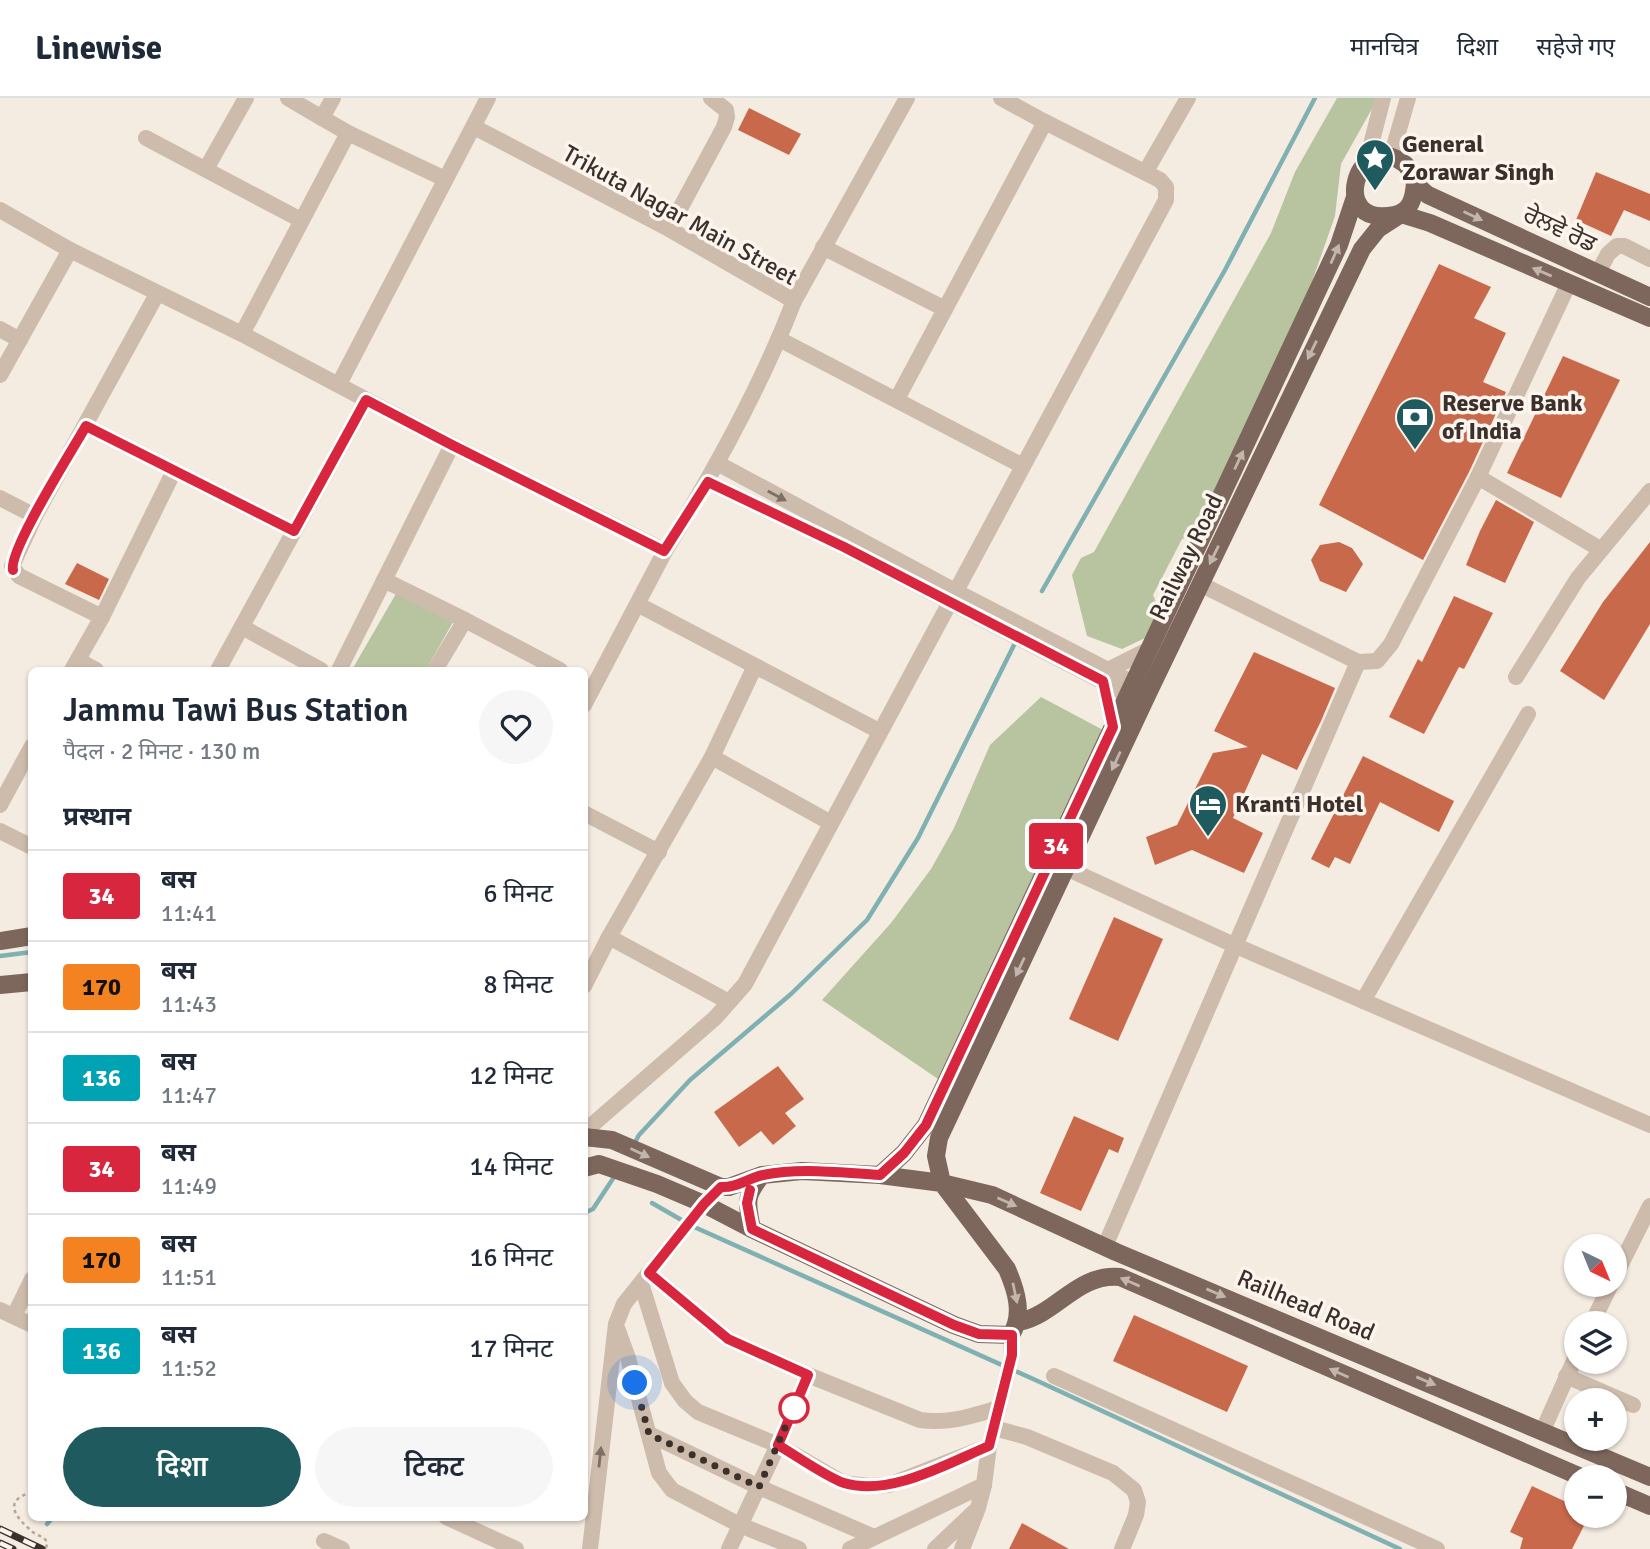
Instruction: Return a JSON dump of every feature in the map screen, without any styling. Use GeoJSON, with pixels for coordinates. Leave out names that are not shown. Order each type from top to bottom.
{"type":"FeatureCollection","features":[{"type":"Feature","properties":{"kind":"main road"},"geometry":{"type":"LineString","coordinates":[[880,1175],[904,1153],[926,1125],[978,1035],[1113,727],[1139,693],[1150,649],[1339,245],[1355,197],[1354,181],[1366,164],[1382,156],[1402,162],[1410,169],[1415,182],[1414,198],[1401,214]]}},
{"type":"Feature","properties":{"kind":"main road","name":"ਰੇਲਵੇ ਰੋਡ"},"geometry":{"type":"LineString","coordinates":[[1415,182],[1428,195],[1650,297]]}},
{"type":"Feature","properties":{"kind":"main road"},"geometry":{"type":"LineString","coordinates":[[1355,197],[1362,209],[1371,216],[1379,218],[1401,214],[1430,223],[1650,318]]}},
{"type":"Feature","properties":{"kind":"main road","name":"Railway Road"},"geometry":{"type":"LineString","coordinates":[[942,1183],[936,1156],[939,1138],[978,1035],[1066,868],[1139,693],[1200,584],[1362,249],[1378,229],[1401,214]]}},
{"type":"Feature","properties":{"kind":"main road"},"geometry":{"type":"LineString","coordinates":[[0,941],[28,937]]}},
{"type":"Feature","properties":{"kind":"main road"},"geometry":{"type":"LineString","coordinates":[[0,985],[28,982]]}},
{"type":"Feature","properties":{"kind":"main road"},"geometry":{"type":"LineString","coordinates":[[588,1137],[612,1140],[721,1187]]}},
{"type":"Feature","properties":{"kind":"main road"},"geometry":{"type":"LineString","coordinates":[[592,1166],[657,1184],[700,1209],[752,1229],[954,1325],[979,1334],[1015,1328],[1014,1285],[1007,1269],[942,1183]]}},
{"type":"Feature","properties":{"kind":"main road","name":"Railhead Road"},"geometry":{"type":"LineString","coordinates":[[721,1187],[729,1187],[762,1175],[802,1171],[880,1175],[942,1183],[992,1195],[1105,1247],[1650,1477]]}},
{"type":"Feature","properties":{"kind":"main road"},"geometry":{"type":"LineString","coordinates":[[752,1229],[747,1203],[750,1190],[762,1175]]}},
{"type":"Feature","properties":{"kind":"main road","name":"Railhead Road"},"geometry":{"type":"LineString","coordinates":[[1015,1328],[1094,1278],[1120,1277],[1564,1470]]}},
{"type":"Feature","properties":{"kind":"main road"},"geometry":{"type":"LineString","coordinates":[[1509,1447],[1521,1421]]}},
{"type":"Feature","properties":{"kind":"main road"},"geometry":{"type":"LineString","coordinates":[[1627,1496],[1650,1506]]}},
{"type":"Feature","properties":{"kind":"street"},"geometry":{"type":"LineString","coordinates":[[206,169],[246,98]]}},
{"type":"Feature","properties":{"kind":"street"},"geometry":{"type":"LineString","coordinates":[[288,98],[348,133],[445,179]]}},
{"type":"Feature","properties":{"kind":"street"},"geometry":{"type":"LineString","coordinates":[[323,118],[332,98]]}},
{"type":"Feature","properties":{"kind":"street"},"geometry":{"type":"LineString","coordinates":[[339,384],[488,98]]}},
{"type":"Feature","properties":{"kind":"street"},"geometry":{"type":"LineString","coordinates":[[669,229],[724,127],[726,110],[712,98]]}},
{"type":"Feature","properties":{"kind":"street"},"geometry":{"type":"LineString","coordinates":[[794,301],[907,98]]}},
{"type":"Feature","properties":{"kind":"street"},"geometry":{"type":"LineString","coordinates":[[588,1129],[715,1018],[745,984],[1166,200],[1166,187],[1146,171],[1001,98]]}},
{"type":"Feature","properties":{"kind":"street"},"geometry":{"type":"LineString","coordinates":[[1146,171],[1188,98]]}},
{"type":"Feature","properties":{"kind":"street"},"geometry":{"type":"LineString","coordinates":[[1366,164],[1383,98]]}},
{"type":"Feature","properties":{"kind":"street"},"geometry":{"type":"LineString","coordinates":[[1391,157],[1408,98]]}},
{"type":"Feature","properties":{"kind":"street"},"geometry":{"type":"LineString","coordinates":[[897,398],[1045,122]]}},
{"type":"Feature","properties":{"kind":"street","name":"Trikuta Nagar Main Street"},"geometry":{"type":"LineString","coordinates":[[474,127],[669,229],[794,301],[779,339],[708,482],[664,551],[639,605],[589,686]]}},
{"type":"Feature","properties":{"kind":"street"},"geometry":{"type":"LineString","coordinates":[[242,334],[348,133]]}},
{"type":"Feature","properties":{"kind":"street"},"geometry":{"type":"LineString","coordinates":[[146,138],[301,220]]}},
{"type":"Feature","properties":{"kind":"street"},"geometry":{"type":"LineString","coordinates":[[6,213],[70,250],[242,334],[452,445],[664,551]]}},
{"type":"Feature","properties":{"kind":"street"},"geometry":{"type":"LineString","coordinates":[[1598,273],[1608,254],[1618,246],[1650,259]]}},
{"type":"Feature","properties":{"kind":"street"},"geometry":{"type":"LineString","coordinates":[[823,247],[945,309]]}},
{"type":"Feature","properties":{"kind":"street"},"geometry":{"type":"LineString","coordinates":[[0,375],[70,250]]}},
{"type":"Feature","properties":{"kind":"street"},"geometry":{"type":"LineString","coordinates":[[1200,584],[1358,662],[1377,661],[1391,644],[1478,477],[1569,283]]}},
{"type":"Feature","properties":{"kind":"street"},"geometry":{"type":"LineString","coordinates":[[102,617],[19,576],[13,570],[12,561],[34,516],[157,294]]}},
{"type":"Feature","properties":{"kind":"street"},"geometry":{"type":"LineString","coordinates":[[0,329],[20,340]]}},
{"type":"Feature","properties":{"kind":"street"},"geometry":{"type":"LineString","coordinates":[[779,339],[897,398],[1023,466]]}},
{"type":"Feature","properties":{"kind":"street"},"geometry":{"type":"LineString","coordinates":[[220,667],[366,400]]}},
{"type":"Feature","properties":{"kind":"street"},"geometry":{"type":"LineString","coordinates":[[86,426],[294,531]]}},
{"type":"Feature","properties":{"kind":"street"},"geometry":{"type":"LineString","coordinates":[[340,667],[452,445]]}},
{"type":"Feature","properties":{"kind":"street"},"geometry":{"type":"LineString","coordinates":[[717,463],[954,597],[1139,693]]}},
{"type":"Feature","properties":{"kind":"street"},"geometry":{"type":"LineString","coordinates":[[75,665],[102,617],[174,471]]}},
{"type":"Feature","properties":{"kind":"street"},"geometry":{"type":"LineString","coordinates":[[1478,477],[1600,549]]}},
{"type":"Feature","properties":{"kind":"street"},"geometry":{"type":"LineString","coordinates":[[708,482],[954,597]]}},
{"type":"Feature","properties":{"kind":"street"},"geometry":{"type":"LineString","coordinates":[[1516,677],[1558,609],[1600,549],[1650,491]]}},
{"type":"Feature","properties":{"kind":"street"},"geometry":{"type":"LineString","coordinates":[[0,498],[34,516]]}},
{"type":"Feature","properties":{"kind":"street"},"geometry":{"type":"LineString","coordinates":[[384,580],[554,667]]}},
{"type":"Feature","properties":{"kind":"street"},"geometry":{"type":"LineString","coordinates":[[639,605],[879,731]]}},
{"type":"Feature","properties":{"kind":"street"},"geometry":{"type":"LineString","coordinates":[[437,667],[465,621]]}},
{"type":"Feature","properties":{"kind":"street"},"geometry":{"type":"LineString","coordinates":[[242,627],[315,667]]}},
{"type":"Feature","properties":{"kind":"street"},"geometry":{"type":"LineString","coordinates":[[1105,675],[1150,649]]}},
{"type":"Feature","properties":{"kind":"street"},"geometry":{"type":"LineString","coordinates":[[1105,1247],[1358,662]]}},
{"type":"Feature","properties":{"kind":"street"},"geometry":{"type":"LineString","coordinates":[[588,978],[712,757],[755,666]]}},
{"type":"Feature","properties":{"kind":"street"},"geometry":{"type":"LineString","coordinates":[[1105,675],[1113,727]]}},
{"type":"Feature","properties":{"kind":"street"},"geometry":{"type":"LineString","coordinates":[[1363,1001],[1528,714]]}},
{"type":"Feature","properties":{"kind":"street"},"geometry":{"type":"LineString","coordinates":[[0,805],[28,754]]}},
{"type":"Feature","properties":{"kind":"street"},"geometry":{"type":"LineString","coordinates":[[712,757],[831,823]]}},
{"type":"Feature","properties":{"kind":"street"},"geometry":{"type":"LineString","coordinates":[[588,815],[659,852]]}},
{"type":"Feature","properties":{"kind":"street"},"geometry":{"type":"LineString","coordinates":[[0,831],[28,845]]}},
{"type":"Feature","properties":{"kind":"street"},"geometry":{"type":"LineString","coordinates":[[1066,868],[1234,945],[1650,1125]]}},
{"type":"Feature","properties":{"kind":"street"},"geometry":{"type":"LineString","coordinates":[[609,937],[729,1002]]}},
{"type":"Feature","properties":{"kind":"street"},"geometry":{"type":"LineString","coordinates":[[590,1549],[615,1324],[624,1304],[700,1209],[721,1187]]}},
{"type":"Feature","properties":{"kind":"street"},"geometry":{"type":"LineString","coordinates":[[1628,1250],[1650,1206]]}},
{"type":"Feature","properties":{"kind":"street"},"geometry":{"type":"LineString","coordinates":[[645,1278],[728,1339],[920,1420],[956,1421],[1000,1404]]}},
{"type":"Feature","properties":{"kind":"street"},"geometry":{"type":"LineString","coordinates":[[645,1278],[672,1383],[685,1401],[698,1412],[778,1445],[844,1483],[869,1486],[889,1485],[905,1480],[989,1446]]}},
{"type":"Feature","properties":{"kind":"street"},"geometry":{"type":"LineString","coordinates":[[28,1284],[7,1313],[28,1323]]}},
{"type":"Feature","properties":{"kind":"street"},"geometry":{"type":"LineString","coordinates":[[615,1324],[628,1357],[659,1473],[672,1490],[740,1525],[799,1549]]}},
{"type":"Feature","properties":{"kind":"street"},"geometry":{"type":"LineString","coordinates":[[962,1549],[984,1485],[989,1446],[1012,1355],[1015,1328]]}},
{"type":"Feature","properties":{"kind":"street"},"geometry":{"type":"LineString","coordinates":[[729,1549],[808,1375]]}},
{"type":"Feature","properties":{"kind":"street"},"geometry":{"type":"LineString","coordinates":[[1054,1376],[1437,1549]]}},
{"type":"Feature","properties":{"kind":"street"},"geometry":{"type":"LineString","coordinates":[[1543,1430],[1566,1376],[1633,1405]]}},
{"type":"Feature","properties":{"kind":"street"},"geometry":{"type":"LineString","coordinates":[[994,1428],[1027,1437],[1112,1473],[1134,1490],[1138,1502],[1136,1515],[1122,1549]]}},
{"type":"Feature","properties":{"kind":"street"},"geometry":{"type":"LineString","coordinates":[[649,1434],[759,1487],[874,1537]]}},
{"type":"Feature","properties":{"kind":"street"},"geometry":{"type":"LineString","coordinates":[[850,1549],[984,1485]]}},
{"type":"Feature","properties":{"kind":"street"},"geometry":{"type":"LineString","coordinates":[[935,1549],[978,1508]]}},
{"type":"Feature","properties":{"kind":"street"},"geometry":{"type":"LineString","coordinates":[[455,1521],[516,1549]]}},
{"type":"Feature","properties":{"kind":"street"},"geometry":{"type":"LineString","coordinates":[[324,1541],[342,1549]]}},
{"type":"Feature","properties":{"kind":"path"},"geometry":{"type":"LineString","coordinates":[[28,1493],[20,1495],[13,1507],[15,1513],[35,1534],[45,1539],[46,1549]]}},
{"type":"Feature","properties":{"kind":"green space"},"geometry":{"type":"Polygon","coordinates":[[[1337,98],[1378,98],[1341,164],[1335,216],[1307,296],[1198,534],[1182,539],[1153,595],[1161,614],[1145,638],[1122,649],[1087,636],[1072,575],[1081,558],[1094,552],[1271,233],[1295,172],[1337,98]]]}},
{"type":"Feature","properties":{"kind":"green space"},"geometry":{"type":"Polygon","coordinates":[[[397,592],[453,622],[428,667],[354,667],[397,592]]]}},
{"type":"Feature","properties":{"kind":"green space"},"geometry":{"type":"Polygon","coordinates":[[[1041,697],[1105,731],[941,1081],[822,1000],[891,923],[931,869],[954,828],[990,745],[1041,697]]]}},
{"type":"Feature","properties":{"kind":"building"},"geometry":{"type":"Polygon","coordinates":[[[749,108],[801,134],[789,155],[738,130],[749,108]]]}},
{"type":"Feature","properties":{"kind":"building"},"geometry":{"type":"Polygon","coordinates":[[[1596,172],[1650,194],[1650,221],[1624,210],[1611,236],[1576,220],[1596,172]]]}},
{"type":"Feature","properties":{"kind":"building","name":"Reserve Bank of India"},"geometry":{"type":"Polygon","coordinates":[[[1439,264],[1491,287],[1474,318],[1506,333],[1483,382],[1506,392],[1469,472],[1423,560],[1319,505],[1439,264]]]}},
{"type":"Feature","properties":{"kind":"building"},"geometry":{"type":"Polygon","coordinates":[[[1563,356],[1620,380],[1561,498],[1507,473],[1563,356]]]}},
{"type":"Feature","properties":{"kind":"building"},"geometry":{"type":"Polygon","coordinates":[[[1496,500],[1534,522],[1505,583],[1466,565],[1496,500]]]}},
{"type":"Feature","properties":{"kind":"building"},"geometry":{"type":"Polygon","coordinates":[[[1339,542],[1352,548],[1363,564],[1346,592],[1320,581],[1311,560],[1320,545],[1339,542]]]}},
{"type":"Feature","properties":{"kind":"building"},"geometry":{"type":"Polygon","coordinates":[[[1650,542],[1650,624],[1604,700],[1560,671],[1603,602],[1650,542]]]}},
{"type":"Feature","properties":{"kind":"building"},"geometry":{"type":"Polygon","coordinates":[[[77,563],[109,579],[99,600],[65,584],[77,563]]]}},
{"type":"Feature","properties":{"kind":"building"},"geometry":{"type":"Polygon","coordinates":[[[1454,596],[1493,613],[1464,669],[1459,667],[1424,734],[1389,717],[1418,659],[1422,662],[1454,596]]]}},
{"type":"Feature","properties":{"kind":"building"},"geometry":{"type":"Polygon","coordinates":[[[1254,652],[1335,688],[1321,721],[1297,770],[1262,754],[1233,818],[1263,833],[1244,873],[1192,850],[1155,865],[1146,837],[1177,825],[1213,753],[1248,747],[1214,731],[1254,652]]]}},
{"type":"Feature","properties":{"kind":"building"},"geometry":{"type":"Polygon","coordinates":[[[1363,756],[1454,801],[1439,832],[1380,802],[1350,864],[1335,857],[1329,868],[1311,859],[1363,756]]]}},
{"type":"Feature","properties":{"kind":"building"},"geometry":{"type":"Polygon","coordinates":[[[1114,917],[1163,939],[1118,1041],[1069,1019],[1114,917]]]}},
{"type":"Feature","properties":{"kind":"building"},"geometry":{"type":"Polygon","coordinates":[[[778,1066],[804,1099],[785,1113],[796,1126],[773,1145],[761,1131],[739,1147],[714,1112],[778,1066]]]}},
{"type":"Feature","properties":{"kind":"building"},"geometry":{"type":"Polygon","coordinates":[[[1074,1116],[1124,1138],[1118,1153],[1109,1149],[1081,1211],[1040,1193],[1074,1116]]]}},
{"type":"Feature","properties":{"kind":"building"},"geometry":{"type":"Polygon","coordinates":[[[1134,1315],[1248,1366],[1227,1412],[1113,1361],[1134,1315]]]}},
{"type":"Feature","properties":{"kind":"building"},"geometry":{"type":"Polygon","coordinates":[[[1532,1486],[1564,1501],[1564,1528],[1583,1528],[1572,1549],[1520,1549],[1523,1538],[1510,1532],[1532,1486]]]}},
{"type":"Feature","properties":{"kind":"building"},"geometry":{"type":"Polygon","coordinates":[[[1022,1523],[1069,1549],[1009,1549],[1022,1523]]]}},
{"type":"Feature","properties":{"kind":"waterway"},"geometry":{"type":"LineString","coordinates":[[1042,591],[1225,270],[1315,98]]}},
{"type":"Feature","properties":{"kind":"waterway"},"geometry":{"type":"LineString","coordinates":[[633,1146],[639,1135],[690,1080],[791,994],[867,920],[918,838],[1016,641]]}},
{"type":"Feature","properties":{"kind":"waterway"},"geometry":{"type":"LineString","coordinates":[[0,956],[28,952]]}},
{"type":"Feature","properties":{"kind":"waterway"},"geometry":{"type":"LineString","coordinates":[[588,1211],[593,1209],[616,1174]]}},
{"type":"Feature","properties":{"kind":"waterway"},"geometry":{"type":"LineString","coordinates":[[652,1203],[685,1222]]}},
{"type":"Feature","properties":{"kind":"waterway"},"geometry":{"type":"LineString","coordinates":[[692,1226],[1042,1383],[1400,1549]]}},
{"type":"Feature","properties":{"kind":"railway"},"geometry":{"type":"LineString","coordinates":[[0,1529],[42,1549]]}},
{"type":"Feature","properties":{"kind":"railway"},"geometry":{"type":"LineString","coordinates":[[0,1543],[13,1549]]}},
{"type":"Feature","properties":{"kind":"bus line","name":"34"},"geometry":{"type":"LineString","coordinates":[[13,570],[12,561],[34,516],[86,426],[294,531],[366,400],[664,551],[708,482],[844,547],[1103,681],[1113,727],[926,1125],[904,1153],[880,1175],[802,1171],[762,1175],[740,1184],[721,1187],[704,1204],[649,1273],[728,1339],[808,1375],[778,1445],[844,1483],[889,1485],[989,1446],[1012,1355],[1012,1335],[979,1334],[954,1325],[752,1229],[747,1203],[750,1190]]}},
{"type":"Feature","properties":{"kind":"place","name":"General Zorawar Singh"},"geometry":{"type":"Point","coordinates":[1375,192]}},
{"type":"Feature","properties":{"kind":"place","name":"Reserve Bank of India"},"geometry":{"type":"Point","coordinates":[1415,451]}},
{"type":"Feature","properties":{"kind":"place","name":"Kranti Hotel"},"geometry":{"type":"Point","coordinates":[1208,838]}},
{"type":"Feature","properties":{"kind":"route"},"geometry":{"type":"LineString","coordinates":[[635,1383],[649,1434],[759,1487],[798,1398],[794,1408]]}}]}
